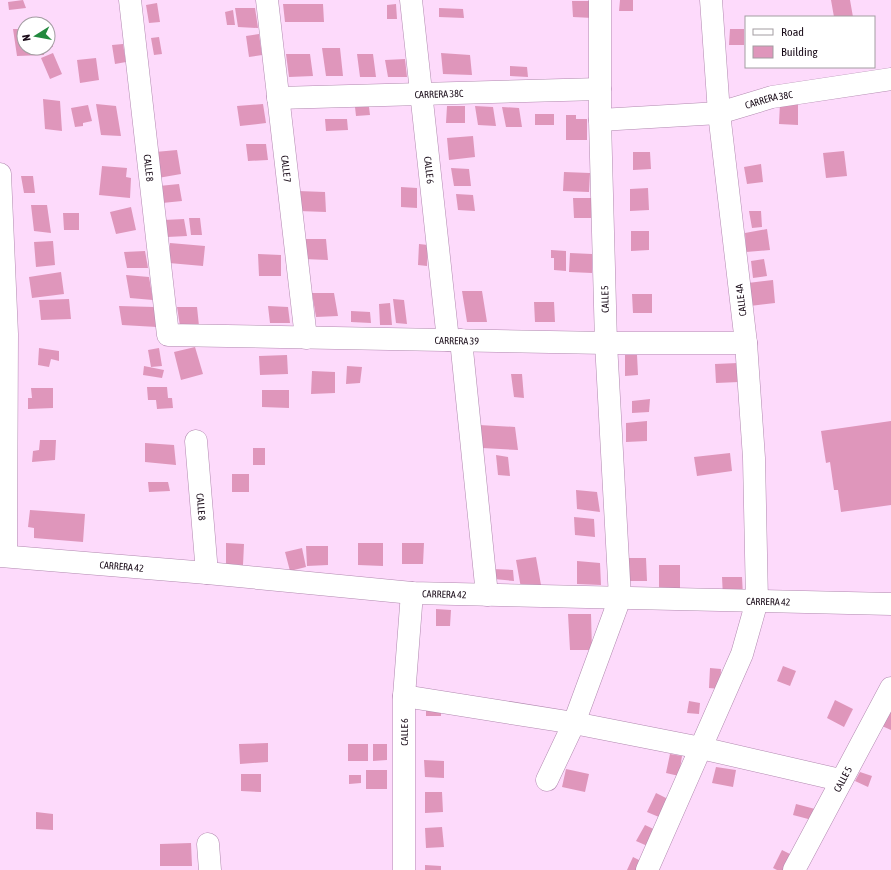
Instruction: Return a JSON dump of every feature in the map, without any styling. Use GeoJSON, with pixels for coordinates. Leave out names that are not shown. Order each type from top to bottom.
{"type":"FeatureCollection","features":[{"type":"Feature","properties":{"kind":"street","name":"CALLE 8"},"geometry":{"type":"LineString","coordinates":[[130,0],[168,335]]}},
{"type":"Feature","properties":{"kind":"street","name":"CALLE 7"},"geometry":{"type":"LineString","coordinates":[[266,0],[306,338]]}},
{"type":"Feature","properties":{"kind":"street","name":"CALLE 6"},"geometry":{"type":"LineString","coordinates":[[411,0],[421,95],[487,595]]}},
{"type":"Feature","properties":{"kind":"street","name":"CALLE 5"},"geometry":{"type":"LineString","coordinates":[[600,0],[600,120],[606,342],[620,598]]}},
{"type":"Feature","properties":{"kind":"street","name":"CALLE 4A"},"geometry":{"type":"LineString","coordinates":[[646,870],[742,654],[757,601],[754,458],[746,343],[719,113],[711,0]]}},
{"type":"Feature","properties":{"kind":"street","name":"CARRERA 38C"},"geometry":{"type":"LineString","coordinates":[[600,120],[719,113],[772,97],[891,80]]}},
{"type":"Feature","properties":{"kind":"street","name":"CARRERA 38C"},"geometry":{"type":"LineString","coordinates":[[278,98],[421,95],[600,88]]}},
{"type":"Feature","properties":{"kind":"street"},"geometry":{"type":"LineString","coordinates":[[0,174],[3,334],[3,556]]}},
{"type":"Feature","properties":{"kind":"street","name":"CARRERA 39"},"geometry":{"type":"LineString","coordinates":[[168,335],[746,343]]}},
{"type":"Feature","properties":{"kind":"street","name":"CALLE 8"},"geometry":{"type":"LineString","coordinates":[[196,441],[207,572]]}},
{"type":"Feature","properties":{"kind":"street","name":"CARRERA 42"},"geometry":{"type":"LineString","coordinates":[[3,556],[207,572],[412,593],[891,604]]}},
{"type":"Feature","properties":{"kind":"street","name":"CALLE 6"},"geometry":{"type":"LineString","coordinates":[[404,870],[404,696],[412,593]]}},
{"type":"Feature","properties":{"kind":"street"},"geometry":{"type":"LineString","coordinates":[[547,780],[574,723],[620,598]]}},
{"type":"Feature","properties":{"kind":"street","name":"CALLE 5"},"geometry":{"type":"LineString","coordinates":[[794,870],[840,780],[891,688]]}},
{"type":"Feature","properties":{"kind":"street"},"geometry":{"type":"LineString","coordinates":[[404,696],[574,723],[701,748],[840,780]]}},
{"type":"Feature","properties":{"kind":"street"},"geometry":{"type":"LineString","coordinates":[[208,844],[210,870]]}},
{"type":"Feature","properties":{"kind":"building"},"geometry":{"type":"Polygon","coordinates":[[[23,0],[26,8],[9,10],[8,2],[23,0]]]}},
{"type":"Feature","properties":{"kind":"building"},"geometry":{"type":"Polygon","coordinates":[[[620,0],[633,0],[633,11],[619,11],[620,0]]]}},
{"type":"Feature","properties":{"kind":"building"},"geometry":{"type":"Polygon","coordinates":[[[831,0],[850,0],[853,16],[834,16],[831,0]]]}},
{"type":"Feature","properties":{"kind":"building"},"geometry":{"type":"Polygon","coordinates":[[[572,1],[592,1],[593,18],[573,17],[572,1]]]}},
{"type":"Feature","properties":{"kind":"building"},"geometry":{"type":"Polygon","coordinates":[[[157,3],[160,22],[149,23],[146,5],[157,3]]]}},
{"type":"Feature","properties":{"kind":"building"},"geometry":{"type":"Polygon","coordinates":[[[283,4],[323,4],[324,22],[285,22],[283,4]]]}},
{"type":"Feature","properties":{"kind":"building"},"geometry":{"type":"Polygon","coordinates":[[[396,4],[397,19],[387,19],[387,5],[396,4]]]}},
{"type":"Feature","properties":{"kind":"building"},"geometry":{"type":"Polygon","coordinates":[[[235,8],[255,8],[258,28],[238,27],[235,8]]]}},
{"type":"Feature","properties":{"kind":"building"},"geometry":{"type":"Polygon","coordinates":[[[439,8],[463,9],[464,18],[439,17],[439,8]]]}},
{"type":"Feature","properties":{"kind":"building"},"geometry":{"type":"Polygon","coordinates":[[[233,10],[235,25],[227,25],[225,12],[233,10]]]}},
{"type":"Feature","properties":{"kind":"building"},"geometry":{"type":"Polygon","coordinates":[[[13,29],[16,29],[16,49],[13,29]]]}},
{"type":"Feature","properties":{"kind":"building"},"geometry":{"type":"Polygon","coordinates":[[[730,29],[744,29],[744,45],[729,45],[730,29]]]}},
{"type":"Feature","properties":{"kind":"building"},"geometry":{"type":"Polygon","coordinates":[[[259,34],[262,55],[249,57],[246,36],[259,34]]]}},
{"type":"Feature","properties":{"kind":"building"},"geometry":{"type":"Polygon","coordinates":[[[159,37],[162,54],[154,55],[151,38],[159,37]]]}},
{"type":"Feature","properties":{"kind":"building"},"geometry":{"type":"Polygon","coordinates":[[[123,44],[126,62],[115,64],[112,45],[123,44]]]}},
{"type":"Feature","properties":{"kind":"building"},"geometry":{"type":"Polygon","coordinates":[[[322,48],[340,48],[343,76],[326,76],[322,48]]]}},
{"type":"Feature","properties":{"kind":"building"},"geometry":{"type":"Polygon","coordinates":[[[441,53],[470,55],[472,75],[443,74],[441,53]]]}},
{"type":"Feature","properties":{"kind":"building"},"geometry":{"type":"Polygon","coordinates":[[[286,54],[310,54],[313,76],[289,77],[286,54]]]}},
{"type":"Feature","properties":{"kind":"building"},"geometry":{"type":"Polygon","coordinates":[[[357,54],[373,54],[376,77],[360,77],[357,54]]]}},
{"type":"Feature","properties":{"kind":"building"},"geometry":{"type":"Polygon","coordinates":[[[46,56],[54,56],[62,74],[50,79],[41,58],[46,56]]]}},
{"type":"Feature","properties":{"kind":"building"},"geometry":{"type":"Polygon","coordinates":[[[96,58],[99,80],[80,83],[77,60],[96,58]]]}},
{"type":"Feature","properties":{"kind":"building"},"geometry":{"type":"Polygon","coordinates":[[[405,59],[407,77],[388,77],[385,60],[405,59]]]}},
{"type":"Feature","properties":{"kind":"building"},"geometry":{"type":"Polygon","coordinates":[[[510,66],[527,67],[528,77],[510,76],[510,66]]]}},
{"type":"Feature","properties":{"kind":"building"},"geometry":{"type":"Polygon","coordinates":[[[43,99],[60,101],[62,131],[45,129],[43,99]]]}},
{"type":"Feature","properties":{"kind":"building"},"geometry":{"type":"Polygon","coordinates":[[[780,103],[798,103],[798,125],[779,124],[780,103]]]}},
{"type":"Feature","properties":{"kind":"building"},"geometry":{"type":"Polygon","coordinates":[[[96,104],[116,106],[121,136],[101,135],[96,104]]]}},
{"type":"Feature","properties":{"kind":"building"},"geometry":{"type":"Polygon","coordinates":[[[263,104],[266,123],[240,126],[237,106],[263,104]]]}},
{"type":"Feature","properties":{"kind":"building"},"geometry":{"type":"Polygon","coordinates":[[[88,105],[92,121],[83,123],[83,126],[75,127],[71,108],[88,105]]]}},
{"type":"Feature","properties":{"kind":"building"},"geometry":{"type":"Polygon","coordinates":[[[447,106],[465,106],[465,123],[446,123],[447,106]]]}},
{"type":"Feature","properties":{"kind":"building"},"geometry":{"type":"Polygon","coordinates":[[[475,106],[493,107],[496,126],[478,125],[475,106]]]}},
{"type":"Feature","properties":{"kind":"building"},"geometry":{"type":"Polygon","coordinates":[[[355,107],[369,107],[370,115],[356,116],[355,107]]]}},
{"type":"Feature","properties":{"kind":"building"},"geometry":{"type":"Polygon","coordinates":[[[502,107],[519,108],[522,127],[506,127],[502,107]]]}},
{"type":"Feature","properties":{"kind":"building"},"geometry":{"type":"Polygon","coordinates":[[[535,114],[554,114],[554,125],[535,125],[535,114]]]}},
{"type":"Feature","properties":{"kind":"building"},"geometry":{"type":"Polygon","coordinates":[[[566,115],[576,115],[576,119],[587,119],[587,140],[566,140],[566,115]]]}},
{"type":"Feature","properties":{"kind":"building"},"geometry":{"type":"Polygon","coordinates":[[[325,119],[347,119],[348,130],[326,131],[325,119]]]}},
{"type":"Feature","properties":{"kind":"building"},"geometry":{"type":"Polygon","coordinates":[[[473,136],[475,157],[449,160],[447,138],[473,136]]]}},
{"type":"Feature","properties":{"kind":"building"},"geometry":{"type":"Polygon","coordinates":[[[246,144],[266,144],[268,160],[248,161],[246,144]]]}},
{"type":"Feature","properties":{"kind":"building"},"geometry":{"type":"Polygon","coordinates":[[[177,150],[181,174],[158,178],[155,152],[177,150]]]}},
{"type":"Feature","properties":{"kind":"building"},"geometry":{"type":"Polygon","coordinates":[[[844,151],[847,176],[826,178],[823,153],[844,151]]]}},
{"type":"Feature","properties":{"kind":"building"},"geometry":{"type":"Polygon","coordinates":[[[633,152],[650,152],[651,169],[633,170],[633,152]]]}},
{"type":"Feature","properties":{"kind":"building"},"geometry":{"type":"Polygon","coordinates":[[[761,164],[763,182],[747,184],[744,167],[761,164]]]}},
{"type":"Feature","properties":{"kind":"building"},"geometry":{"type":"Polygon","coordinates":[[[102,166],[127,168],[126,177],[131,178],[130,198],[99,195],[102,166]]]}},
{"type":"Feature","properties":{"kind":"building"},"geometry":{"type":"Polygon","coordinates":[[[451,168],[469,169],[471,186],[454,186],[451,168]]]}},
{"type":"Feature","properties":{"kind":"building"},"geometry":{"type":"Polygon","coordinates":[[[564,172],[590,173],[589,192],[563,191],[564,172]]]}},
{"type":"Feature","properties":{"kind":"building"},"geometry":{"type":"Polygon","coordinates":[[[21,176],[33,176],[35,193],[24,193],[21,176]]]}},
{"type":"Feature","properties":{"kind":"building"},"geometry":{"type":"Polygon","coordinates":[[[179,184],[182,201],[162,203],[159,186],[179,184]]]}},
{"type":"Feature","properties":{"kind":"building"},"geometry":{"type":"Polygon","coordinates":[[[401,187],[417,188],[417,208],[401,207],[401,187]]]}},
{"type":"Feature","properties":{"kind":"building"},"geometry":{"type":"Polygon","coordinates":[[[648,188],[649,210],[630,211],[630,189],[648,188]]]}},
{"type":"Feature","properties":{"kind":"building"},"geometry":{"type":"Polygon","coordinates":[[[298,191],[325,192],[326,212],[299,211],[298,191]]]}},
{"type":"Feature","properties":{"kind":"building"},"geometry":{"type":"Polygon","coordinates":[[[456,194],[473,195],[475,211],[458,210],[456,194]]]}},
{"type":"Feature","properties":{"kind":"building"},"geometry":{"type":"Polygon","coordinates":[[[573,198],[591,198],[591,218],[574,218],[573,198]]]}},
{"type":"Feature","properties":{"kind":"building"},"geometry":{"type":"Polygon","coordinates":[[[31,205],[47,205],[51,233],[34,231],[31,205]]]}},
{"type":"Feature","properties":{"kind":"building"},"geometry":{"type":"Polygon","coordinates":[[[131,207],[136,230],[116,234],[110,212],[131,207]]]}},
{"type":"Feature","properties":{"kind":"building"},"geometry":{"type":"Polygon","coordinates":[[[749,211],[761,211],[762,227],[752,228],[749,211]]]}},
{"type":"Feature","properties":{"kind":"building"},"geometry":{"type":"Polygon","coordinates":[[[63,213],[79,213],[79,230],[64,230],[63,213]]]}},
{"type":"Feature","properties":{"kind":"building"},"geometry":{"type":"Polygon","coordinates":[[[189,218],[200,218],[202,235],[191,235],[189,218]]]}},
{"type":"Feature","properties":{"kind":"building"},"geometry":{"type":"Polygon","coordinates":[[[184,219],[187,236],[167,237],[164,220],[184,219]]]}},
{"type":"Feature","properties":{"kind":"building"},"geometry":{"type":"Polygon","coordinates":[[[767,229],[770,250],[746,252],[745,233],[767,229]]]}},
{"type":"Feature","properties":{"kind":"building"},"geometry":{"type":"Polygon","coordinates":[[[631,231],[649,231],[649,250],[631,251],[631,231]]]}},
{"type":"Feature","properties":{"kind":"building"},"geometry":{"type":"Polygon","coordinates":[[[302,239],[326,239],[328,260],[304,259],[302,239]]]}},
{"type":"Feature","properties":{"kind":"building"},"geometry":{"type":"Polygon","coordinates":[[[53,241],[55,265],[36,267],[34,242],[53,241]]]}},
{"type":"Feature","properties":{"kind":"building"},"geometry":{"type":"Polygon","coordinates":[[[170,243],[205,246],[203,266],[169,263],[170,243]]]}},
{"type":"Feature","properties":{"kind":"building"},"geometry":{"type":"Polygon","coordinates":[[[419,244],[428,245],[427,266],[418,265],[419,244]]]}},
{"type":"Feature","properties":{"kind":"building"},"geometry":{"type":"Polygon","coordinates":[[[551,250],[566,251],[566,271],[554,270],[554,258],[551,258],[551,250]]]}},
{"type":"Feature","properties":{"kind":"building"},"geometry":{"type":"Polygon","coordinates":[[[145,251],[148,268],[127,268],[124,252],[145,251]]]}},
{"type":"Feature","properties":{"kind":"building"},"geometry":{"type":"Polygon","coordinates":[[[570,253],[592,254],[592,273],[569,272],[570,253]]]}},
{"type":"Feature","properties":{"kind":"building"},"geometry":{"type":"Polygon","coordinates":[[[258,254],[281,255],[281,276],[259,276],[258,254]]]}},
{"type":"Feature","properties":{"kind":"building"},"geometry":{"type":"Polygon","coordinates":[[[764,259],[767,276],[753,278],[751,261],[764,259]]]}},
{"type":"Feature","properties":{"kind":"building"},"geometry":{"type":"Polygon","coordinates":[[[61,272],[64,294],[32,298],[29,277],[61,272]]]}},
{"type":"Feature","properties":{"kind":"building"},"geometry":{"type":"Polygon","coordinates":[[[126,275],[149,277],[153,300],[130,298],[126,275]]]}},
{"type":"Feature","properties":{"kind":"building"},"geometry":{"type":"Polygon","coordinates":[[[773,280],[775,303],[750,306],[748,283],[773,280]]]}},
{"type":"Feature","properties":{"kind":"building"},"geometry":{"type":"Polygon","coordinates":[[[462,291],[482,291],[487,322],[467,322],[462,291]]]}},
{"type":"Feature","properties":{"kind":"building"},"geometry":{"type":"Polygon","coordinates":[[[312,293],[334,293],[338,316],[316,317],[312,293]]]}},
{"type":"Feature","properties":{"kind":"building"},"geometry":{"type":"Polygon","coordinates":[[[632,294],[652,294],[652,313],[633,313],[632,294]]]}},
{"type":"Feature","properties":{"kind":"building"},"geometry":{"type":"Polygon","coordinates":[[[69,299],[71,319],[41,320],[39,300],[69,299]]]}},
{"type":"Feature","properties":{"kind":"building"},"geometry":{"type":"Polygon","coordinates":[[[393,299],[404,300],[407,324],[396,323],[393,299]]]}},
{"type":"Feature","properties":{"kind":"building"},"geometry":{"type":"Polygon","coordinates":[[[534,302],[554,302],[555,322],[535,322],[534,302]]]}},
{"type":"Feature","properties":{"kind":"building"},"geometry":{"type":"Polygon","coordinates":[[[390,303],[392,325],[380,325],[379,304],[390,303]]]}},
{"type":"Feature","properties":{"kind":"building"},"geometry":{"type":"Polygon","coordinates":[[[119,306],[154,307],[157,327],[122,325],[119,306]]]}},
{"type":"Feature","properties":{"kind":"building"},"geometry":{"type":"Polygon","coordinates":[[[268,306],[288,307],[290,323],[270,323],[268,306]]]}},
{"type":"Feature","properties":{"kind":"building"},"geometry":{"type":"Polygon","coordinates":[[[177,307],[197,307],[199,326],[180,326],[177,307]]]}},
{"type":"Feature","properties":{"kind":"building"},"geometry":{"type":"Polygon","coordinates":[[[351,311],[370,312],[371,323],[351,322],[351,311]]]}},
{"type":"Feature","properties":{"kind":"building"},"geometry":{"type":"Polygon","coordinates":[[[195,347],[203,374],[181,380],[174,352],[195,347]]]}},
{"type":"Feature","properties":{"kind":"building"},"geometry":{"type":"Polygon","coordinates":[[[39,348],[59,351],[59,361],[51,359],[49,367],[38,365],[39,348]]]}},
{"type":"Feature","properties":{"kind":"building"},"geometry":{"type":"Polygon","coordinates":[[[159,348],[162,366],[151,367],[148,350],[159,348]]]}},
{"type":"Feature","properties":{"kind":"building"},"geometry":{"type":"Polygon","coordinates":[[[287,355],[288,374],[260,375],[259,356],[287,355]]]}},
{"type":"Feature","properties":{"kind":"building"},"geometry":{"type":"Polygon","coordinates":[[[625,355],[637,355],[638,375],[625,376],[625,355]]]}},
{"type":"Feature","properties":{"kind":"building"},"geometry":{"type":"Polygon","coordinates":[[[738,363],[739,382],[716,383],[715,364],[738,363]]]}},
{"type":"Feature","properties":{"kind":"building"},"geometry":{"type":"Polygon","coordinates":[[[144,366],[164,370],[162,378],[143,375],[144,366]]]}},
{"type":"Feature","properties":{"kind":"building"},"geometry":{"type":"Polygon","coordinates":[[[347,366],[362,367],[360,383],[346,384],[347,366]]]}},
{"type":"Feature","properties":{"kind":"building"},"geometry":{"type":"Polygon","coordinates":[[[312,371],[335,372],[335,393],[311,394],[312,371]]]}},
{"type":"Feature","properties":{"kind":"building"},"geometry":{"type":"Polygon","coordinates":[[[511,374],[522,374],[524,398],[514,397],[511,374]]]}},
{"type":"Feature","properties":{"kind":"building"},"geometry":{"type":"Polygon","coordinates":[[[147,387],[167,387],[168,398],[172,398],[173,408],[157,409],[156,400],[148,400],[147,387]]]}},
{"type":"Feature","properties":{"kind":"building"},"geometry":{"type":"Polygon","coordinates":[[[31,388],[53,388],[53,408],[28,409],[28,398],[32,398],[31,388]]]}},
{"type":"Feature","properties":{"kind":"building"},"geometry":{"type":"Polygon","coordinates":[[[262,390],[289,390],[289,408],[262,407],[262,390]]]}},
{"type":"Feature","properties":{"kind":"building"},"geometry":{"type":"Polygon","coordinates":[[[650,399],[649,412],[632,413],[632,401],[650,399]]]}},
{"type":"Feature","properties":{"kind":"building"},"geometry":{"type":"Polygon","coordinates":[[[647,421],[647,441],[626,442],[626,423],[647,421]]]}},
{"type":"Feature","properties":{"kind":"building"},"geometry":{"type":"Polygon","coordinates":[[[891,421],[891,505],[841,512],[838,490],[834,490],[830,462],[826,463],[821,431],[891,421]]]}},
{"type":"Feature","properties":{"kind":"building"},"geometry":{"type":"Polygon","coordinates":[[[479,425],[515,427],[518,450],[482,448],[479,425]]]}},
{"type":"Feature","properties":{"kind":"building"},"geometry":{"type":"Polygon","coordinates":[[[40,440],[56,440],[55,460],[32,462],[33,451],[39,450],[40,440]]]}},
{"type":"Feature","properties":{"kind":"building"},"geometry":{"type":"Polygon","coordinates":[[[145,443],[174,445],[176,465],[145,462],[145,443]]]}},
{"type":"Feature","properties":{"kind":"building"},"geometry":{"type":"Polygon","coordinates":[[[253,448],[265,448],[265,465],[253,465],[253,448]]]}},
{"type":"Feature","properties":{"kind":"building"},"geometry":{"type":"Polygon","coordinates":[[[730,453],[732,471],[697,476],[694,457],[730,453]]]}},
{"type":"Feature","properties":{"kind":"building"},"geometry":{"type":"Polygon","coordinates":[[[496,455],[508,457],[510,476],[498,475],[496,455]]]}},
{"type":"Feature","properties":{"kind":"building"},"geometry":{"type":"Polygon","coordinates":[[[232,474],[249,474],[249,492],[232,492],[232,474]]]}},
{"type":"Feature","properties":{"kind":"building"},"geometry":{"type":"Polygon","coordinates":[[[148,482],[168,482],[170,491],[149,492],[148,482]]]}},
{"type":"Feature","properties":{"kind":"building"},"geometry":{"type":"Polygon","coordinates":[[[576,490],[597,492],[600,512],[577,509],[576,490]]]}},
{"type":"Feature","properties":{"kind":"building"},"geometry":{"type":"Polygon","coordinates":[[[30,510],[85,514],[83,542],[34,538],[34,528],[28,527],[30,510]]]}},
{"type":"Feature","properties":{"kind":"building"},"geometry":{"type":"Polygon","coordinates":[[[574,517],[594,519],[595,537],[575,535],[574,517]]]}},
{"type":"Feature","properties":{"kind":"building"},"geometry":{"type":"Polygon","coordinates":[[[226,543],[244,544],[243,565],[226,564],[226,543]]]}},
{"type":"Feature","properties":{"kind":"building"},"geometry":{"type":"Polygon","coordinates":[[[358,543],[383,543],[383,566],[358,565],[358,543]]]}},
{"type":"Feature","properties":{"kind":"building"},"geometry":{"type":"Polygon","coordinates":[[[402,543],[424,543],[423,564],[402,564],[402,543]]]}},
{"type":"Feature","properties":{"kind":"building"},"geometry":{"type":"Polygon","coordinates":[[[306,546],[328,546],[328,565],[307,566],[306,546]]]}},
{"type":"Feature","properties":{"kind":"building"},"geometry":{"type":"Polygon","coordinates":[[[302,548],[306,567],[290,571],[285,552],[302,548]]]}},
{"type":"Feature","properties":{"kind":"building"},"geometry":{"type":"Polygon","coordinates":[[[536,557],[541,585],[521,588],[516,560],[536,557]]]}},
{"type":"Feature","properties":{"kind":"building"},"geometry":{"type":"Polygon","coordinates":[[[626,558],[646,558],[647,581],[626,581],[626,558]]]}},
{"type":"Feature","properties":{"kind":"building"},"geometry":{"type":"Polygon","coordinates":[[[577,561],[600,563],[601,585],[577,584],[577,561]]]}},
{"type":"Feature","properties":{"kind":"building"},"geometry":{"type":"Polygon","coordinates":[[[659,565],[680,565],[680,589],[659,589],[659,565]]]}},
{"type":"Feature","properties":{"kind":"building"},"geometry":{"type":"Polygon","coordinates":[[[493,569],[513,570],[514,581],[494,579],[493,569]]]}},
{"type":"Feature","properties":{"kind":"building"},"geometry":{"type":"Polygon","coordinates":[[[722,577],[742,577],[743,596],[723,597],[722,577]]]}},
{"type":"Feature","properties":{"kind":"building"},"geometry":{"type":"Polygon","coordinates":[[[436,609],[451,610],[450,626],[436,626],[436,609]]]}},
{"type":"Feature","properties":{"kind":"building"},"geometry":{"type":"Polygon","coordinates":[[[568,614],[591,614],[592,650],[570,650],[568,614]]]}},
{"type":"Feature","properties":{"kind":"building"},"geometry":{"type":"Polygon","coordinates":[[[783,666],[796,671],[790,686],[777,681],[783,666]]]}},
{"type":"Feature","properties":{"kind":"building"},"geometry":{"type":"Polygon","coordinates":[[[710,668],[721,669],[720,689],[709,688],[710,668]]]}},
{"type":"Feature","properties":{"kind":"building"},"geometry":{"type":"Polygon","coordinates":[[[835,700],[853,709],[844,727],[827,718],[835,700]]]}},
{"type":"Feature","properties":{"kind":"building"},"geometry":{"type":"Polygon","coordinates":[[[689,701],[700,703],[699,714],[687,713],[689,701]]]}},
{"type":"Feature","properties":{"kind":"building"},"geometry":{"type":"Polygon","coordinates":[[[426,705],[441,705],[441,716],[426,716],[426,705]]]}},
{"type":"Feature","properties":{"kind":"building"},"geometry":{"type":"Polygon","coordinates":[[[891,711],[891,730],[882,726],[891,711]]]}},
{"type":"Feature","properties":{"kind":"building"},"geometry":{"type":"Polygon","coordinates":[[[268,743],[268,762],[240,764],[239,744],[268,743]]]}},
{"type":"Feature","properties":{"kind":"building"},"geometry":{"type":"Polygon","coordinates":[[[348,744],[368,744],[368,761],[348,761],[348,744]]]}},
{"type":"Feature","properties":{"kind":"building"},"geometry":{"type":"Polygon","coordinates":[[[373,744],[387,744],[387,760],[373,761],[373,744]]]}},
{"type":"Feature","properties":{"kind":"building"},"geometry":{"type":"Polygon","coordinates":[[[670,754],[682,756],[679,776],[666,773],[670,754]]]}},
{"type":"Feature","properties":{"kind":"building"},"geometry":{"type":"Polygon","coordinates":[[[424,760],[444,761],[444,778],[425,777],[424,760]]]}},
{"type":"Feature","properties":{"kind":"building"},"geometry":{"type":"Polygon","coordinates":[[[716,767],[736,770],[733,787],[712,783],[716,767]]]}},
{"type":"Feature","properties":{"kind":"building"},"geometry":{"type":"Polygon","coordinates":[[[566,769],[589,774],[585,792],[562,787],[566,769]]]}},
{"type":"Feature","properties":{"kind":"building"},"geometry":{"type":"Polygon","coordinates":[[[366,770],[387,770],[387,789],[366,789],[366,770]]]}},
{"type":"Feature","properties":{"kind":"building"},"geometry":{"type":"Polygon","coordinates":[[[860,772],[872,776],[868,787],[855,781],[860,772]]]}},
{"type":"Feature","properties":{"kind":"building"},"geometry":{"type":"Polygon","coordinates":[[[241,774],[261,774],[261,792],[241,791],[241,774]]]}},
{"type":"Feature","properties":{"kind":"building"},"geometry":{"type":"Polygon","coordinates":[[[349,775],[361,775],[361,783],[349,784],[349,775]]]}},
{"type":"Feature","properties":{"kind":"building"},"geometry":{"type":"Polygon","coordinates":[[[425,792],[442,792],[443,812],[425,813],[425,792]]]}},
{"type":"Feature","properties":{"kind":"building"},"geometry":{"type":"Polygon","coordinates":[[[656,793],[674,802],[666,820],[647,812],[656,793]]]}},
{"type":"Feature","properties":{"kind":"building"},"geometry":{"type":"Polygon","coordinates":[[[796,804],[815,809],[812,820],[793,815],[796,804]]]}},
{"type":"Feature","properties":{"kind":"building"},"geometry":{"type":"Polygon","coordinates":[[[36,812],[53,814],[53,830],[36,829],[36,812]]]}},
{"type":"Feature","properties":{"kind":"building"},"geometry":{"type":"Polygon","coordinates":[[[645,825],[660,832],[652,848],[636,841],[645,825]]]}},
{"type":"Feature","properties":{"kind":"building"},"geometry":{"type":"Polygon","coordinates":[[[442,827],[444,847],[426,848],[425,828],[442,827]]]}},
{"type":"Feature","properties":{"kind":"building"},"geometry":{"type":"Polygon","coordinates":[[[191,843],[192,866],[160,866],[160,844],[191,843]]]}},
{"type":"Feature","properties":{"kind":"building"},"geometry":{"type":"Polygon","coordinates":[[[782,850],[792,855],[785,870],[777,870],[773,868],[782,850]]]}},
{"type":"Feature","properties":{"kind":"building"},"geometry":{"type":"Polygon","coordinates":[[[633,857],[645,863],[642,870],[627,870],[633,857]]]}},
{"type":"Feature","properties":{"kind":"building"},"geometry":{"type":"Polygon","coordinates":[[[425,865],[441,866],[441,870],[425,870],[425,865]]]}}]}
